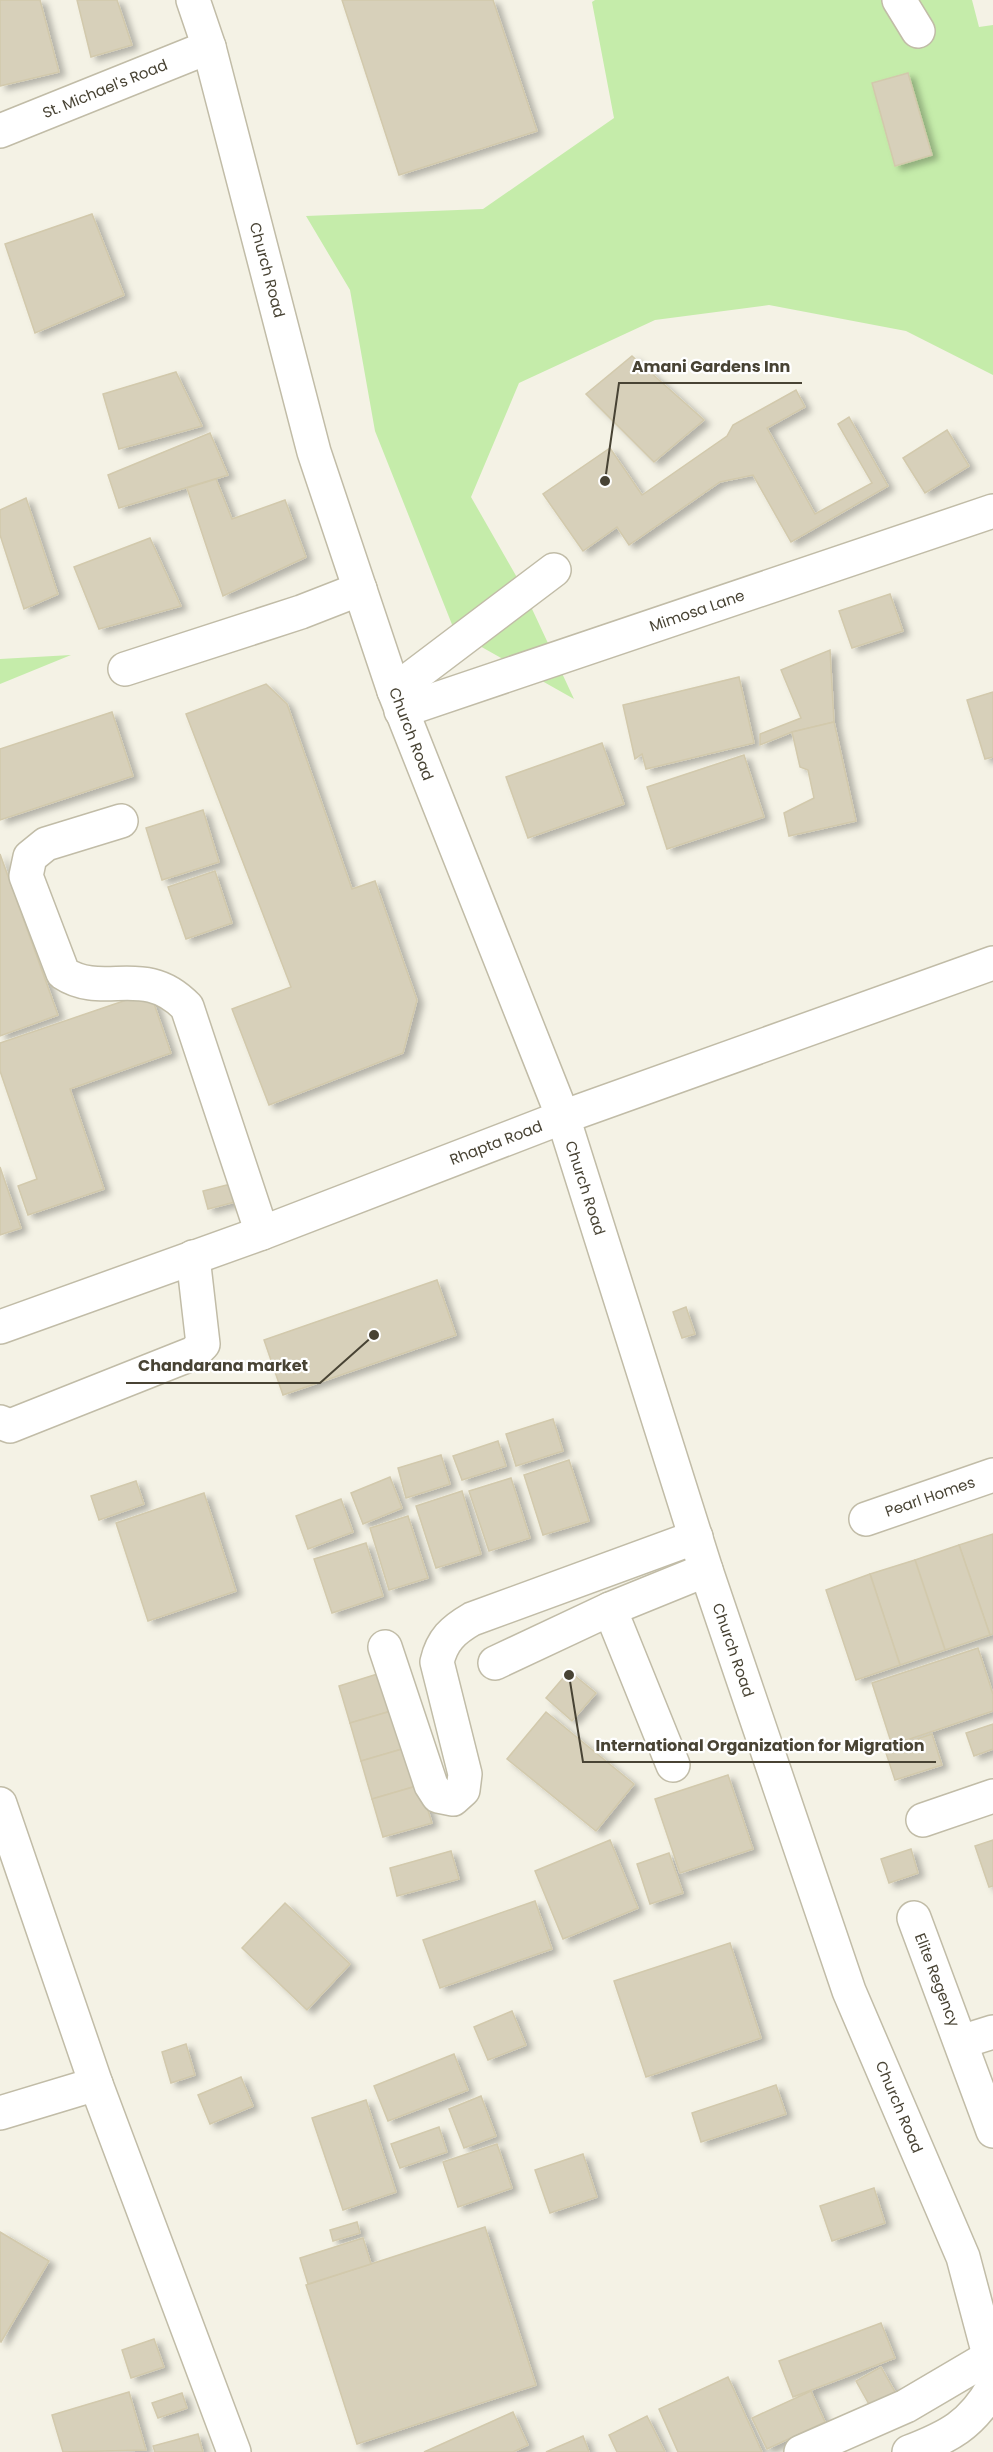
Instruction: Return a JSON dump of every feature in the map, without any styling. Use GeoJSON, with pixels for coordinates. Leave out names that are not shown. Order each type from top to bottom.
{"type":"FeatureCollection","features":[{"type":"Feature","properties":{"kind":"street","name":"Church Road"},"geometry":{"type":"LineString","coordinates":[[193,0],[209,47],[314,452],[360,589],[398,701],[563,1117],[706,1570],[849,1991],[963,2257],[992,2371]]}},
{"type":"Feature","properties":{"kind":"street"},"geometry":{"type":"LineString","coordinates":[[899,0],[918,31]]}},
{"type":"Feature","properties":{"kind":"street","name":"St. Michael's Road"},"geometry":{"type":"LineString","coordinates":[[0,131],[209,47]]}},
{"type":"Feature","properties":{"kind":"street","name":"Mimosa Lane"},"geometry":{"type":"LineString","coordinates":[[398,701],[993,512]]}},
{"type":"Feature","properties":{"kind":"street"},"geometry":{"type":"LineString","coordinates":[[398,701],[554,570]]}},
{"type":"Feature","properties":{"kind":"street"},"geometry":{"type":"LineString","coordinates":[[125,669],[301,612],[360,589]]}},
{"type":"Feature","properties":{"kind":"street"},"geometry":{"type":"LineString","coordinates":[[121,821],[45,844],[30,857],[26,876],[63,974],[88,984],[125,981],[150,983],[177,996],[187,1007],[262,1233]]}},
{"type":"Feature","properties":{"kind":"street","name":"Rhapta Road"},"geometry":{"type":"LineString","coordinates":[[0,1327],[262,1233],[563,1117],[993,963]]}},
{"type":"Feature","properties":{"kind":"street"},"geometry":{"type":"LineString","coordinates":[[0,1422],[10,1426],[194,1353],[203,1344],[193,1257]]}},
{"type":"Feature","properties":{"kind":"street","name":"Pearl Homes"},"geometry":{"type":"LineString","coordinates":[[866,1519],[993,1475]]}},
{"type":"Feature","properties":{"kind":"street"},"geometry":{"type":"LineString","coordinates":[[385,1647],[431,1785],[438,1796],[453,1799],[462,1790],[465,1774],[437,1662],[440,1648],[454,1630],[472,1619],[696,1537]]}},
{"type":"Feature","properties":{"kind":"street"},"geometry":{"type":"LineString","coordinates":[[495,1663],[610,1609],[706,1570]]}},
{"type":"Feature","properties":{"kind":"street"},"geometry":{"type":"LineString","coordinates":[[610,1609],[673,1765]]}},
{"type":"Feature","properties":{"kind":"street"},"geometry":{"type":"LineString","coordinates":[[923,1820],[993,1796]]}},
{"type":"Feature","properties":{"kind":"street"},"geometry":{"type":"LineString","coordinates":[[0,1804],[96,2084],[234,2452]]}},
{"type":"Feature","properties":{"kind":"street","name":"Elite Regency"},"geometry":{"type":"LineString","coordinates":[[914,1918],[993,2131]]}},
{"type":"Feature","properties":{"kind":"street","name":"Elite Regency"},"geometry":{"type":"LineString","coordinates":[[961,2043],[993,2032]]}},
{"type":"Feature","properties":{"kind":"street"},"geometry":{"type":"LineString","coordinates":[[0,2113],[96,2084]]}},
{"type":"Feature","properties":{"kind":"street"},"geometry":{"type":"LineString","coordinates":[[801,2452],[992,2371]]}},
{"type":"Feature","properties":{"kind":"street"},"geometry":{"type":"LineString","coordinates":[[909,2452],[949,2436],[981,2409],[992,2371]]}},
{"type":"Feature","properties":{"kind":"green space"},"geometry":{"type":"Polygon","coordinates":[[[595,0],[972,0],[979,27],[993,25],[993,375],[906,331],[769,305],[655,320],[519,383],[471,497],[519,581],[574,699],[455,632],[375,431],[350,290],[306,216],[483,209],[614,118],[592,2],[595,0]]]}},
{"type":"Feature","properties":{"kind":"green space"},"geometry":{"type":"Polygon","coordinates":[[[71,655],[0,684],[0,659],[71,655]]]}},
{"type":"Feature","properties":{"kind":"building"},"geometry":{"type":"Polygon","coordinates":[[[0,0],[40,0],[59,72],[0,86],[0,0]]]}},
{"type":"Feature","properties":{"kind":"building"},"geometry":{"type":"Polygon","coordinates":[[[77,0],[117,0],[132,45],[91,57],[77,0]]]}},
{"type":"Feature","properties":{"kind":"building"},"geometry":{"type":"Polygon","coordinates":[[[342,0],[493,0],[537,131],[399,175],[342,0]]]}},
{"type":"Feature","properties":{"kind":"building"},"geometry":{"type":"Polygon","coordinates":[[[908,73],[932,155],[895,166],[872,83],[908,73]]]}},
{"type":"Feature","properties":{"kind":"building"},"geometry":{"type":"Polygon","coordinates":[[[92,214],[124,295],[35,333],[5,244],[92,214]]]}},
{"type":"Feature","properties":{"kind":"building"},"geometry":{"type":"Polygon","coordinates":[[[632,356],[704,420],[654,462],[586,394],[632,356]]]}},
{"type":"Feature","properties":{"kind":"building"},"geometry":{"type":"Polygon","coordinates":[[[176,372],[202,426],[119,449],[103,394],[176,372]]]}},
{"type":"Feature","properties":{"kind":"building"},"geometry":{"type":"Polygon","coordinates":[[[796,390],[805,407],[767,428],[815,514],[872,483],[838,424],[849,417],[888,486],[791,542],[753,475],[720,482],[629,545],[617,527],[583,551],[543,494],[610,448],[642,495],[727,436],[733,425],[796,390]]]}},
{"type":"Feature","properties":{"kind":"building"},"geometry":{"type":"Polygon","coordinates":[[[947,430],[969,466],[925,493],[903,458],[947,430]]]}},
{"type":"Feature","properties":{"kind":"building"},"geometry":{"type":"Polygon","coordinates":[[[210,433],[228,475],[119,508],[108,475],[210,433]]]}},
{"type":"Feature","properties":{"kind":"building"},"geometry":{"type":"Polygon","coordinates":[[[216,479],[232,519],[285,500],[306,557],[223,596],[187,488],[216,479]]]}},
{"type":"Feature","properties":{"kind":"building"},"geometry":{"type":"Polygon","coordinates":[[[26,498],[58,594],[24,609],[0,535],[0,510],[26,498]]]}},
{"type":"Feature","properties":{"kind":"building"},"geometry":{"type":"Polygon","coordinates":[[[150,538],[181,606],[99,629],[74,567],[150,538]]]}},
{"type":"Feature","properties":{"kind":"building"},"geometry":{"type":"Polygon","coordinates":[[[890,594],[903,631],[852,648],[839,611],[890,594]]]}},
{"type":"Feature","properties":{"kind":"building"},"geometry":{"type":"Polygon","coordinates":[[[830,650],[834,722],[792,732],[760,745],[760,734],[801,718],[781,670],[830,650]]]}},
{"type":"Feature","properties":{"kind":"building"},"geometry":{"type":"Polygon","coordinates":[[[739,677],[754,743],[646,769],[642,754],[635,759],[623,705],[739,677]]]}},
{"type":"Feature","properties":{"kind":"building"},"geometry":{"type":"Polygon","coordinates":[[[266,684],[287,704],[352,889],[375,881],[417,1000],[403,1053],[269,1105],[232,1009],[291,987],[186,714],[266,684]]]}},
{"type":"Feature","properties":{"kind":"building"},"geometry":{"type":"Polygon","coordinates":[[[993,692],[993,757],[985,759],[967,700],[993,692]]]}},
{"type":"Feature","properties":{"kind":"building"},"geometry":{"type":"Polygon","coordinates":[[[112,712],[133,776],[0,820],[0,749],[112,712]]]}},
{"type":"Feature","properties":{"kind":"building"},"geometry":{"type":"Polygon","coordinates":[[[834,722],[856,821],[789,836],[784,813],[814,798],[808,770],[800,767],[792,732],[834,722]]]}},
{"type":"Feature","properties":{"kind":"building"},"geometry":{"type":"Polygon","coordinates":[[[602,743],[624,804],[528,838],[506,777],[602,743]]]}},
{"type":"Feature","properties":{"kind":"building"},"geometry":{"type":"Polygon","coordinates":[[[744,755],[764,817],[667,849],[647,787],[744,755]]]}},
{"type":"Feature","properties":{"kind":"building"},"geometry":{"type":"Polygon","coordinates":[[[203,810],[219,862],[162,880],[146,828],[203,810]]]}},
{"type":"Feature","properties":{"kind":"building"},"geometry":{"type":"Polygon","coordinates":[[[0,854],[58,1015],[0,1036],[0,854]]]}},
{"type":"Feature","properties":{"kind":"building"},"geometry":{"type":"Polygon","coordinates":[[[215,871],[232,923],[186,939],[168,887],[215,871]]]}},
{"type":"Feature","properties":{"kind":"building"},"geometry":{"type":"Polygon","coordinates":[[[150,992],[171,1053],[70,1089],[104,1189],[28,1215],[18,1186],[37,1179],[0,1071],[0,1043],[150,992]]]}},
{"type":"Feature","properties":{"kind":"building"},"geometry":{"type":"Polygon","coordinates":[[[0,1167],[21,1228],[0,1235],[0,1167]]]}},
{"type":"Feature","properties":{"kind":"building"},"geometry":{"type":"Polygon","coordinates":[[[231,1184],[235,1202],[208,1209],[203,1191],[231,1184]]]}},
{"type":"Feature","properties":{"kind":"building"},"geometry":{"type":"Polygon","coordinates":[[[437,1280],[456,1335],[283,1395],[264,1340],[437,1280]]]}},
{"type":"Feature","properties":{"kind":"building"},"geometry":{"type":"Polygon","coordinates":[[[686,1307],[695,1334],[682,1338],[673,1312],[686,1307]]]}},
{"type":"Feature","properties":{"kind":"building"},"geometry":{"type":"Polygon","coordinates":[[[553,1419],[563,1451],[516,1466],[506,1434],[553,1419]]]}},
{"type":"Feature","properties":{"kind":"building"},"geometry":{"type":"Polygon","coordinates":[[[498,1441],[506,1466],[462,1480],[453,1456],[498,1441]]]}},
{"type":"Feature","properties":{"kind":"building"},"geometry":{"type":"Polygon","coordinates":[[[441,1455],[450,1484],[406,1498],[398,1468],[441,1455]]]}},
{"type":"Feature","properties":{"kind":"building"},"geometry":{"type":"Polygon","coordinates":[[[569,1460],[589,1521],[543,1535],[524,1475],[569,1460]]]}},
{"type":"Feature","properties":{"kind":"building"},"geometry":{"type":"Polygon","coordinates":[[[390,1477],[402,1508],[363,1524],[351,1493],[390,1477]]]}},
{"type":"Feature","properties":{"kind":"building"},"geometry":{"type":"Polygon","coordinates":[[[511,1478],[530,1538],[489,1551],[469,1491],[511,1478]]]}},
{"type":"Feature","properties":{"kind":"building"},"geometry":{"type":"Polygon","coordinates":[[[136,1481],[144,1504],[99,1520],[91,1496],[136,1481]]]}},
{"type":"Feature","properties":{"kind":"building"},"geometry":{"type":"Polygon","coordinates":[[[462,1491],[481,1554],[436,1568],[416,1506],[462,1491]]]}},
{"type":"Feature","properties":{"kind":"building"},"geometry":{"type":"Polygon","coordinates":[[[204,1493],[236,1591],[148,1621],[116,1523],[204,1493]]]}},
{"type":"Feature","properties":{"kind":"building"},"geometry":{"type":"Polygon","coordinates":[[[341,1499],[353,1532],[308,1549],[296,1516],[341,1499]]]}},
{"type":"Feature","properties":{"kind":"building"},"geometry":{"type":"Polygon","coordinates":[[[408,1516],[428,1578],[389,1590],[370,1528],[408,1516]]]}},
{"type":"Feature","properties":{"kind":"building"},"geometry":{"type":"Polygon","coordinates":[[[993,1534],[993,1634],[990,1635],[959,1545],[993,1534]]]}},
{"type":"Feature","properties":{"kind":"building"},"geometry":{"type":"Polygon","coordinates":[[[366,1543],[383,1596],[332,1613],[314,1559],[366,1543]]]}},
{"type":"Feature","properties":{"kind":"building"},"geometry":{"type":"Polygon","coordinates":[[[959,1545],[990,1635],[945,1650],[915,1560],[959,1545]]]}},
{"type":"Feature","properties":{"kind":"building"},"geometry":{"type":"Polygon","coordinates":[[[915,1560],[945,1650],[900,1665],[870,1574],[915,1560]]]}},
{"type":"Feature","properties":{"kind":"building"},"geometry":{"type":"Polygon","coordinates":[[[870,1574],[900,1665],[856,1680],[826,1590],[870,1574]]]}},
{"type":"Feature","properties":{"kind":"building"},"geometry":{"type":"Polygon","coordinates":[[[978,1648],[993,1694],[993,1711],[892,1745],[872,1683],[978,1648]]]}},
{"type":"Feature","properties":{"kind":"building"},"geometry":{"type":"Polygon","coordinates":[[[387,1671],[398,1709],[350,1723],[339,1686],[387,1671]]]}},
{"type":"Feature","properties":{"kind":"building"},"geometry":{"type":"Polygon","coordinates":[[[569,1671],[596,1693],[572,1721],[546,1698],[569,1671]]]}},
{"type":"Feature","properties":{"kind":"building"},"geometry":{"type":"Polygon","coordinates":[[[398,1709],[409,1747],[361,1761],[350,1723],[398,1709]]]}},
{"type":"Feature","properties":{"kind":"building"},"geometry":{"type":"Polygon","coordinates":[[[546,1712],[634,1784],[596,1831],[507,1759],[546,1712]]]}},
{"type":"Feature","properties":{"kind":"building"},"geometry":{"type":"Polygon","coordinates":[[[993,1724],[993,1749],[974,1756],[966,1733],[993,1724]]]}},
{"type":"Feature","properties":{"kind":"building"},"geometry":{"type":"Polygon","coordinates":[[[932,1734],[942,1765],[895,1780],[885,1750],[932,1734]]]}},
{"type":"Feature","properties":{"kind":"building"},"geometry":{"type":"Polygon","coordinates":[[[409,1747],[420,1785],[372,1799],[361,1761],[409,1747]]]}},
{"type":"Feature","properties":{"kind":"building"},"geometry":{"type":"Polygon","coordinates":[[[728,1775],[753,1849],[680,1873],[655,1799],[728,1775]]]}},
{"type":"Feature","properties":{"kind":"building"},"geometry":{"type":"Polygon","coordinates":[[[420,1785],[432,1823],[383,1837],[372,1799],[420,1785]]]}},
{"type":"Feature","properties":{"kind":"building"},"geometry":{"type":"Polygon","coordinates":[[[610,1840],[638,1908],[563,1939],[535,1871],[610,1840]]]}},
{"type":"Feature","properties":{"kind":"building"},"geometry":{"type":"Polygon","coordinates":[[[993,1840],[993,1886],[989,1887],[975,1846],[993,1840]]]}},
{"type":"Feature","properties":{"kind":"building"},"geometry":{"type":"Polygon","coordinates":[[[911,1849],[918,1873],[889,1883],[881,1859],[911,1849]]]}},
{"type":"Feature","properties":{"kind":"building"},"geometry":{"type":"Polygon","coordinates":[[[451,1851],[459,1879],[397,1896],[390,1868],[451,1851]]]}},
{"type":"Feature","properties":{"kind":"building"},"geometry":{"type":"Polygon","coordinates":[[[669,1853],[683,1893],[650,1904],[637,1864],[669,1853]]]}},
{"type":"Feature","properties":{"kind":"building"},"geometry":{"type":"Polygon","coordinates":[[[535,1901],[552,1949],[440,1988],[423,1940],[535,1901]]]}},
{"type":"Feature","properties":{"kind":"building"},"geometry":{"type":"Polygon","coordinates":[[[285,1903],[350,1964],[307,2010],[242,1948],[285,1903]]]}},
{"type":"Feature","properties":{"kind":"building"},"geometry":{"type":"Polygon","coordinates":[[[730,1943],[761,2038],[646,2077],[614,1981],[730,1943]]]}},
{"type":"Feature","properties":{"kind":"building"},"geometry":{"type":"Polygon","coordinates":[[[512,2011],[526,2045],[488,2060],[474,2027],[512,2011]]]}},
{"type":"Feature","properties":{"kind":"building"},"geometry":{"type":"Polygon","coordinates":[[[186,2044],[195,2075],[171,2083],[162,2052],[186,2044]]]}},
{"type":"Feature","properties":{"kind":"building"},"geometry":{"type":"Polygon","coordinates":[[[454,2054],[468,2090],[388,2121],[374,2086],[454,2054]]]}},
{"type":"Feature","properties":{"kind":"building"},"geometry":{"type":"Polygon","coordinates":[[[241,2077],[253,2106],[210,2124],[198,2095],[241,2077]]]}},
{"type":"Feature","properties":{"kind":"building"},"geometry":{"type":"Polygon","coordinates":[[[776,2085],[786,2114],[701,2142],[692,2113],[776,2085]]]}},
{"type":"Feature","properties":{"kind":"building"},"geometry":{"type":"Polygon","coordinates":[[[481,2096],[496,2136],[464,2148],[449,2109],[481,2096]]]}},
{"type":"Feature","properties":{"kind":"building"},"geometry":{"type":"Polygon","coordinates":[[[366,2100],[396,2192],[343,2210],[312,2118],[366,2100]]]}},
{"type":"Feature","properties":{"kind":"building"},"geometry":{"type":"Polygon","coordinates":[[[439,2127],[447,2152],[400,2168],[391,2144],[439,2127]]]}},
{"type":"Feature","properties":{"kind":"building"},"geometry":{"type":"Polygon","coordinates":[[[497,2144],[512,2188],[458,2207],[443,2162],[497,2144]]]}},
{"type":"Feature","properties":{"kind":"building"},"geometry":{"type":"Polygon","coordinates":[[[583,2154],[597,2197],[550,2213],[535,2170],[583,2154]]]}},
{"type":"Feature","properties":{"kind":"building"},"geometry":{"type":"Polygon","coordinates":[[[874,2188],[885,2223],[832,2241],[820,2206],[874,2188]]]}},
{"type":"Feature","properties":{"kind":"building"},"geometry":{"type":"Polygon","coordinates":[[[357,2222],[360,2233],[333,2241],[330,2230],[357,2222]]]}},
{"type":"Feature","properties":{"kind":"building"},"geometry":{"type":"Polygon","coordinates":[[[485,2227],[536,2385],[357,2444],[306,2285],[485,2227]]]}},
{"type":"Feature","properties":{"kind":"building"},"geometry":{"type":"Polygon","coordinates":[[[0,2232],[49,2261],[1,2342],[0,2341],[0,2232]]]}},
{"type":"Feature","properties":{"kind":"building"},"geometry":{"type":"Polygon","coordinates":[[[363,2238],[371,2264],[308,2284],[300,2258],[363,2238]]]}},
{"type":"Feature","properties":{"kind":"building"},"geometry":{"type":"Polygon","coordinates":[[[881,2323],[895,2358],[793,2397],[779,2361],[881,2323]]]}},
{"type":"Feature","properties":{"kind":"building"},"geometry":{"type":"Polygon","coordinates":[[[154,2339],[164,2367],[131,2378],[122,2350],[154,2339]]]}},
{"type":"Feature","properties":{"kind":"building"},"geometry":{"type":"Polygon","coordinates":[[[881,2367],[895,2392],[870,2406],[856,2381],[881,2367]]]}},
{"type":"Feature","properties":{"kind":"building"},"geometry":{"type":"Polygon","coordinates":[[[728,2377],[762,2452],[678,2452],[659,2409],[728,2377]]]}},
{"type":"Feature","properties":{"kind":"building"},"geometry":{"type":"Polygon","coordinates":[[[811,2391],[825,2422],[767,2449],[752,2418],[811,2391]]]}},
{"type":"Feature","properties":{"kind":"building"},"geometry":{"type":"Polygon","coordinates":[[[129,2392],[146,2450],[63,2452],[52,2415],[129,2392]]]}},
{"type":"Feature","properties":{"kind":"building"},"geometry":{"type":"Polygon","coordinates":[[[182,2393],[187,2408],[158,2418],[152,2403],[182,2393]]]}},
{"type":"Feature","properties":{"kind":"building"},"geometry":{"type":"Polygon","coordinates":[[[513,2412],[528,2445],[513,2452],[424,2452],[513,2412]]]}},
{"type":"Feature","properties":{"kind":"building"},"geometry":{"type":"Polygon","coordinates":[[[647,2416],[665,2452],[617,2452],[609,2435],[647,2416]]]}},
{"type":"Feature","properties":{"kind":"building"},"geometry":{"type":"Polygon","coordinates":[[[198,2434],[203,2452],[155,2452],[153,2446],[198,2434]]]}},
{"type":"Feature","properties":{"kind":"building"},"geometry":{"type":"Polygon","coordinates":[[[583,2436],[589,2452],[546,2452],[583,2436]]]}},
{"type":"Feature","properties":{"kind":"place","name":"Amani Gardens Inn"},"geometry":{"type":"Point","coordinates":[605,481]}},
{"type":"Feature","properties":{"kind":"place","name":"Chandarana market"},"geometry":{"type":"Point","coordinates":[374,1335]}},
{"type":"Feature","properties":{"kind":"place","name":"International Organization for Migration"},"geometry":{"type":"Point","coordinates":[569,1675]}}]}
